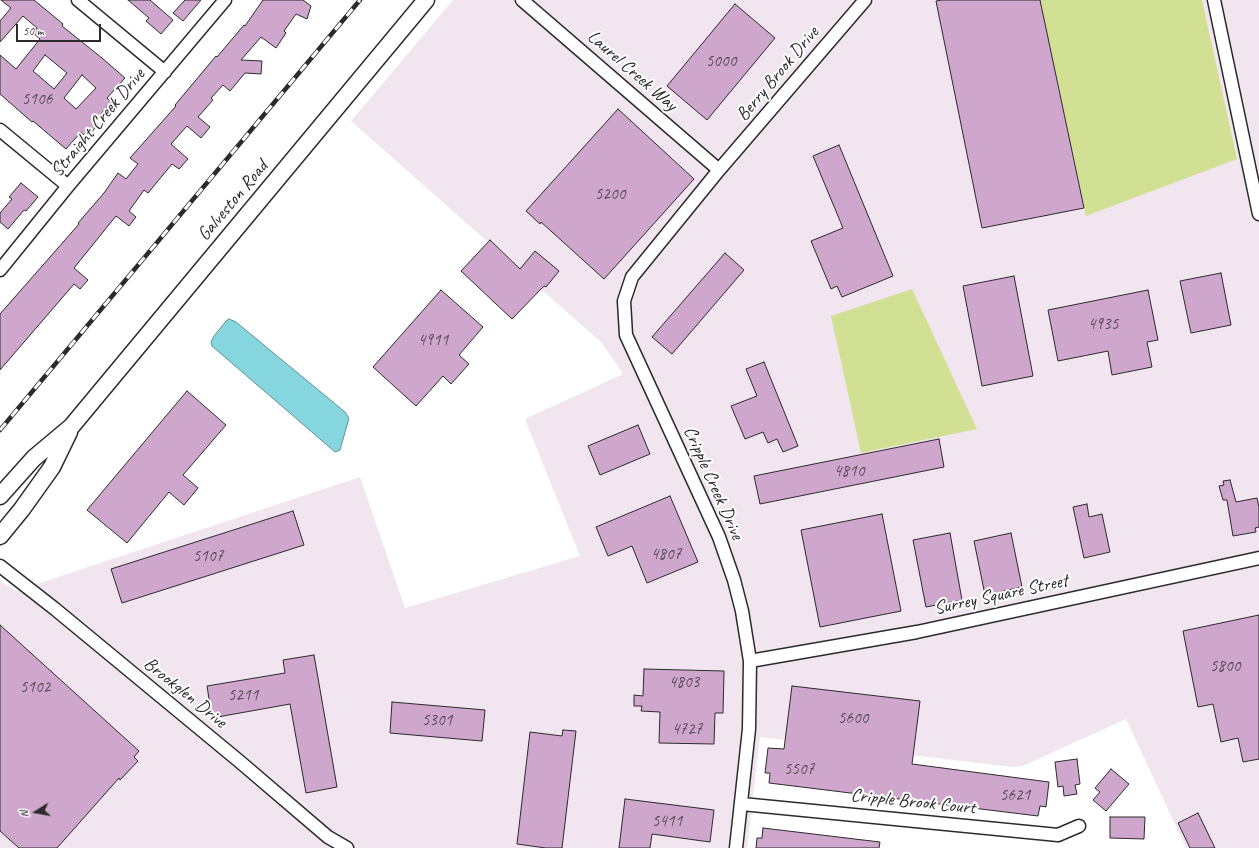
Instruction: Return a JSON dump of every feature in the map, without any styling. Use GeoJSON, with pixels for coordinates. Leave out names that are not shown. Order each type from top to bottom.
{"type":"FeatureCollection","features":[{"type":"Feature","properties":{"kind":"main road","name":"Galveston Road"},"geometry":{"type":"LineString","coordinates":[[0,496],[34,458],[71,427],[426,0]]}},
{"type":"Feature","properties":{"kind":"main road","name":"Galveston Road"},"geometry":{"type":"LineString","coordinates":[[0,536],[22,510],[52,466],[71,427]]}},
{"type":"Feature","properties":{"kind":"street"},"geometry":{"type":"LineString","coordinates":[[78,0],[165,72]]}},
{"type":"Feature","properties":{"kind":"street","name":"Straight Creek Drive"},"geometry":{"type":"LineString","coordinates":[[0,270],[68,186],[225,0]]}},
{"type":"Feature","properties":{"kind":"street","name":"Laurel Creek Way"},"geometry":{"type":"LineString","coordinates":[[522,0],[719,170]]}},
{"type":"Feature","properties":{"kind":"street","name":"Berry Brook Drive"},"geometry":{"type":"LineString","coordinates":[[719,170],[865,0]]}},
{"type":"Feature","properties":{"kind":"street"},"geometry":{"type":"LineString","coordinates":[[1214,0],[1259,214]]}},
{"type":"Feature","properties":{"kind":"street"},"geometry":{"type":"LineString","coordinates":[[0,130],[68,186]]}},
{"type":"Feature","properties":{"kind":"street","name":"Cripple Creek Drive"},"geometry":{"type":"LineString","coordinates":[[719,170],[632,277],[624,301],[626,335],[719,537],[734,580],[742,611],[750,661],[749,729],[736,848]]}},
{"type":"Feature","properties":{"kind":"street","name":"Surrey Square Street"},"geometry":{"type":"LineString","coordinates":[[750,661],[917,632],[1259,558]]}},
{"type":"Feature","properties":{"kind":"street","name":"Brookglen Drive"},"geometry":{"type":"LineString","coordinates":[[0,566],[55,609],[328,837],[347,848]]}},
{"type":"Feature","properties":{"kind":"street","name":"Cripple Brook Court"},"geometry":{"type":"LineString","coordinates":[[742,804],[1058,835],[1079,826]]}},
{"type":"Feature","properties":{"kind":"shaded area"},"geometry":{"type":"Polygon","coordinates":[[[453,0],[1259,0],[1259,848],[1186,848],[1126,719],[1023,766],[1012,767],[760,737],[747,848],[0,848],[0,581],[16,591],[360,477],[405,608],[580,556],[525,419],[623,374],[602,343],[351,121],[453,0]]]}},
{"type":"Feature","properties":{"kind":"green space"},"geometry":{"type":"Polygon","coordinates":[[[1040,0],[1202,0],[1237,159],[1086,216],[1040,0]]]}},
{"type":"Feature","properties":{"kind":"green space"},"geometry":{"type":"Polygon","coordinates":[[[912,289],[977,429],[861,453],[831,316],[912,289]]]}},
{"type":"Feature","properties":{"kind":"water"},"geometry":{"type":"Polygon","coordinates":[[[229,319],[236,322],[345,412],[349,418],[340,450],[335,452],[212,346],[211,342],[214,336],[229,319]]]}},
{"type":"Feature","properties":{"kind":"building"},"geometry":{"type":"Polygon","coordinates":[[[1,0],[34,0],[63,24],[62,26],[125,78],[107,98],[111,102],[95,121],[98,124],[87,138],[81,132],[66,149],[0,94],[0,55],[16,69],[40,39],[33,33],[37,28],[23,16],[0,42],[0,21],[11,8],[1,0]],[[45,55],[33,71],[54,89],[67,73],[45,55]],[[82,75],[64,98],[76,109],[96,88],[82,75]]]}},
{"type":"Feature","properties":{"kind":"building"},"geometry":{"type":"Polygon","coordinates":[[[128,0],[150,0],[173,20],[161,34],[146,21],[149,18],[128,0]]]}},
{"type":"Feature","properties":{"kind":"building"},"geometry":{"type":"Polygon","coordinates":[[[185,0],[201,0],[183,21],[173,13],[185,0]]]}},
{"type":"Feature","properties":{"kind":"building"},"geometry":{"type":"Polygon","coordinates":[[[263,0],[303,0],[311,6],[307,19],[296,14],[284,31],[286,33],[276,48],[261,37],[241,60],[262,61],[261,74],[245,73],[230,91],[223,85],[211,98],[213,100],[198,117],[210,127],[201,138],[187,126],[171,144],[188,159],[179,169],[172,164],[148,193],[144,190],[129,211],[136,217],[129,226],[116,216],[74,268],[88,280],[80,289],[74,284],[0,370],[0,314],[79,224],[78,223],[104,193],[118,173],[126,179],[138,164],[130,158],[176,106],[175,105],[216,56],[217,57],[244,25],[245,26],[263,0]]]}},
{"type":"Feature","properties":{"kind":"building"},"geometry":{"type":"Polygon","coordinates":[[[1040,0],[1084,208],[982,228],[936,1],[1040,0]]]}},
{"type":"Feature","properties":{"kind":"building"},"geometry":{"type":"Polygon","coordinates":[[[735,4],[775,38],[707,120],[667,86],[735,4]]]}},
{"type":"Feature","properties":{"kind":"building"},"geometry":{"type":"Polygon","coordinates":[[[618,109],[694,179],[604,279],[541,222],[540,224],[526,211],[618,109]]]}},
{"type":"Feature","properties":{"kind":"building"},"geometry":{"type":"Polygon","coordinates":[[[839,145],[893,276],[842,297],[837,286],[831,289],[811,241],[843,228],[813,156],[839,145]]]}},
{"type":"Feature","properties":{"kind":"building"},"geometry":{"type":"Polygon","coordinates":[[[21,183],[38,197],[26,211],[24,210],[8,229],[0,222],[0,213],[12,199],[9,197],[21,183]]]}},
{"type":"Feature","properties":{"kind":"building"},"geometry":{"type":"Polygon","coordinates":[[[490,240],[520,269],[535,251],[559,271],[546,287],[544,286],[512,319],[461,271],[490,240]]]}},
{"type":"Feature","properties":{"kind":"building"},"geometry":{"type":"Polygon","coordinates":[[[725,253],[744,270],[672,354],[652,337],[725,253]]]}},
{"type":"Feature","properties":{"kind":"building"},"geometry":{"type":"Polygon","coordinates":[[[1221,273],[1231,325],[1191,333],[1180,281],[1221,273]]]}},
{"type":"Feature","properties":{"kind":"building"},"geometry":{"type":"Polygon","coordinates":[[[1014,276],[1033,376],[982,386],[963,286],[1014,276]]]}},
{"type":"Feature","properties":{"kind":"building"},"geometry":{"type":"Polygon","coordinates":[[[441,290],[483,327],[459,355],[469,364],[451,384],[443,376],[416,406],[373,367],[441,290]]]}},
{"type":"Feature","properties":{"kind":"building"},"geometry":{"type":"Polygon","coordinates":[[[1148,290],[1158,340],[1147,342],[1152,367],[1112,375],[1108,351],[1058,361],[1048,310],[1148,290]]]}},
{"type":"Feature","properties":{"kind":"building"},"geometry":{"type":"Polygon","coordinates":[[[764,362],[798,446],[783,452],[777,439],[768,443],[763,432],[745,439],[731,406],[757,396],[746,369],[764,362]]]}},
{"type":"Feature","properties":{"kind":"building"},"geometry":{"type":"Polygon","coordinates":[[[187,391],[226,425],[183,475],[198,488],[184,505],[169,492],[127,543],[87,510],[187,391]]]}},
{"type":"Feature","properties":{"kind":"building"},"geometry":{"type":"Polygon","coordinates":[[[638,425],[650,454],[600,475],[588,446],[638,425]]]}},
{"type":"Feature","properties":{"kind":"building"},"geometry":{"type":"Polygon","coordinates":[[[939,439],[944,467],[760,504],[754,476],[939,439]]]}},
{"type":"Feature","properties":{"kind":"building"},"geometry":{"type":"Polygon","coordinates":[[[1230,480],[1236,502],[1257,498],[1259,507],[1259,527],[1255,528],[1256,532],[1233,536],[1227,500],[1223,500],[1219,486],[1224,485],[1223,481],[1230,480]]]}},
{"type":"Feature","properties":{"kind":"building"},"geometry":{"type":"Polygon","coordinates":[[[670,496],[698,562],[647,583],[632,546],[608,556],[596,527],[670,496]]]}},
{"type":"Feature","properties":{"kind":"building"},"geometry":{"type":"Polygon","coordinates":[[[1087,504],[1089,517],[1102,514],[1110,552],[1084,558],[1073,507],[1087,504]]]}},
{"type":"Feature","properties":{"kind":"building"},"geometry":{"type":"Polygon","coordinates":[[[293,511],[304,545],[122,603],[111,569],[293,511]]]}},
{"type":"Feature","properties":{"kind":"building"},"geometry":{"type":"Polygon","coordinates":[[[882,514],[901,611],[820,627],[801,530],[882,514]]]}},
{"type":"Feature","properties":{"kind":"building"},"geometry":{"type":"Polygon","coordinates":[[[950,533],[962,600],[926,607],[913,540],[950,533]]]}},
{"type":"Feature","properties":{"kind":"building"},"geometry":{"type":"Polygon","coordinates":[[[1011,533],[1022,587],[985,595],[974,541],[1011,533]]]}},
{"type":"Feature","properties":{"kind":"building"},"geometry":{"type":"Polygon","coordinates":[[[1259,615],[1259,759],[1243,762],[1238,738],[1221,742],[1213,704],[1198,707],[1183,631],[1259,615]]]}},
{"type":"Feature","properties":{"kind":"building"},"geometry":{"type":"Polygon","coordinates":[[[0,625],[139,751],[134,757],[138,761],[120,780],[119,778],[57,848],[19,848],[0,831],[0,625]]]}},
{"type":"Feature","properties":{"kind":"building"},"geometry":{"type":"Polygon","coordinates":[[[314,655],[337,787],[306,793],[290,704],[212,718],[207,686],[285,673],[283,660],[314,655]]]}},
{"type":"Feature","properties":{"kind":"building"},"geometry":{"type":"Polygon","coordinates":[[[644,669],[724,671],[723,713],[715,713],[714,744],[659,743],[660,712],[641,711],[642,706],[634,706],[634,695],[643,696],[644,669]]]}},
{"type":"Feature","properties":{"kind":"building"},"geometry":{"type":"Polygon","coordinates":[[[792,686],[920,701],[912,764],[1049,782],[1046,807],[1040,806],[1038,816],[769,783],[770,773],[765,773],[768,748],[784,749],[792,686]]]}},
{"type":"Feature","properties":{"kind":"building"},"geometry":{"type":"Polygon","coordinates":[[[392,702],[485,710],[482,741],[390,733],[392,702]]]}},
{"type":"Feature","properties":{"kind":"building"},"geometry":{"type":"Polygon","coordinates":[[[563,730],[576,731],[562,848],[546,848],[517,844],[530,732],[562,736],[563,730]]]}},
{"type":"Feature","properties":{"kind":"building"},"geometry":{"type":"Polygon","coordinates":[[[1077,759],[1080,784],[1075,785],[1077,794],[1064,796],[1063,786],[1058,787],[1055,762],[1077,759]]]}},
{"type":"Feature","properties":{"kind":"building"},"geometry":{"type":"Polygon","coordinates":[[[1111,769],[1129,784],[1106,811],[1093,800],[1100,792],[1095,788],[1111,769]]]}},
{"type":"Feature","properties":{"kind":"building"},"geometry":{"type":"Polygon","coordinates":[[[625,799],[714,810],[710,842],[652,834],[650,848],[619,848],[625,799]]]}},
{"type":"Feature","properties":{"kind":"building"},"geometry":{"type":"Polygon","coordinates":[[[1198,813],[1215,848],[1190,848],[1178,823],[1198,813]]]}},
{"type":"Feature","properties":{"kind":"building"},"geometry":{"type":"Polygon","coordinates":[[[1110,817],[1145,817],[1144,839],[1110,838],[1110,817]]]}},
{"type":"Feature","properties":{"kind":"building"},"geometry":{"type":"Polygon","coordinates":[[[763,828],[880,842],[879,848],[756,848],[757,838],[762,838],[763,828]]]}},
{"type":"Feature","properties":{"kind":"railway"},"geometry":{"type":"LineString","coordinates":[[0,430],[360,0]]}}]}
